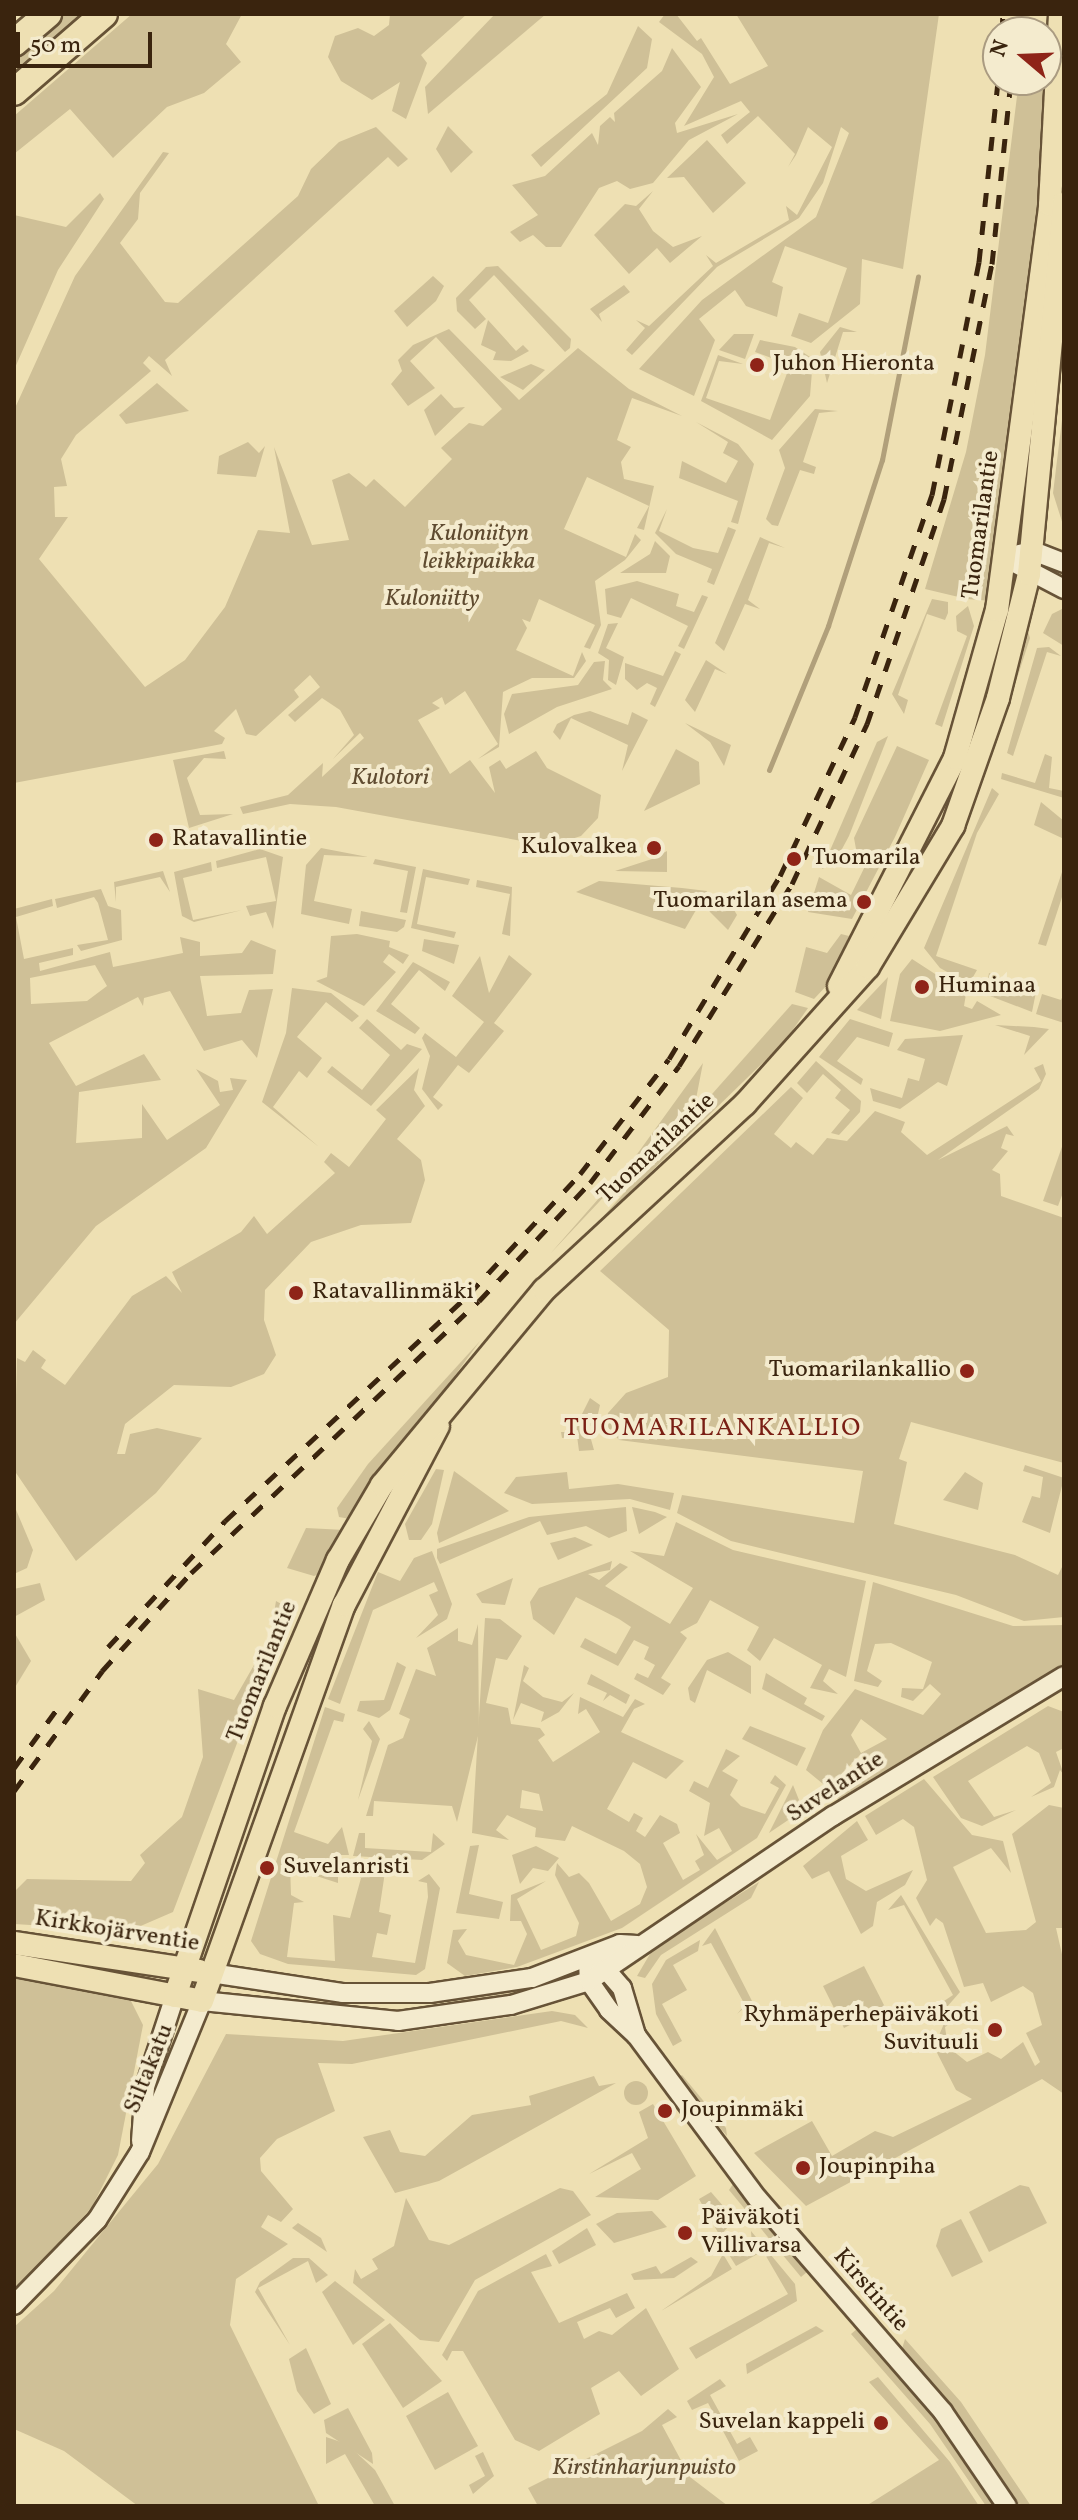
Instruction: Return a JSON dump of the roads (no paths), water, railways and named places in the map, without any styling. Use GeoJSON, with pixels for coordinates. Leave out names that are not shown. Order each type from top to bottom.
{"type":"FeatureCollection","features":[{"type":"Feature","properties":{"kind":"highway"},"geometry":{"type":"LineString","coordinates":[[14,43],[48,14]]}},
{"type":"Feature","properties":{"kind":"highway"},"geometry":{"type":"LineString","coordinates":[[14,92],[104,14]]}},
{"type":"Feature","properties":{"kind":"main road","name":"Tuomarilantie"},"geometry":{"type":"LineString","coordinates":[[828,1009],[921,837],[955,758],[1005,558],[1050,205],[1060,14]]}},
{"type":"Feature","properties":{"kind":"main road","name":"Tuomarilantie"},"geometry":{"type":"LineString","coordinates":[[175,1996],[275,1706],[338,1560],[407,1448],[544,1290],[745,1104],[868,967],[953,826],[998,698],[1029,574],[1064,204]]}},
{"type":"Feature","properties":{"kind":"main road","name":"Tuomarilantie"},"geometry":{"type":"LineString","coordinates":[[202,2001],[344,1605],[454,1395]]}},
{"type":"Feature","properties":{"kind":"main road","name":"Kirkkojärventie"},"geometry":{"type":"LineString","coordinates":[[14,1943],[211,1973]]}},
{"type":"Feature","properties":{"kind":"main road","name":"Kirkkojärventie"},"geometry":{"type":"LineString","coordinates":[[14,1965],[202,2001]]}},
{"type":"Feature","properties":{"kind":"street"},"geometry":{"type":"LineString","coordinates":[[1005,558],[1033,551],[1064,563]]}},
{"type":"Feature","properties":{"kind":"street"},"geometry":{"type":"LineString","coordinates":[[1005,558],[1029,574],[1064,589]]}},
{"type":"Feature","properties":{"kind":"street","name":"Suvelantie"},"geometry":{"type":"LineString","coordinates":[[202,2001],[398,2021],[511,2005],[589,1981],[611,1969],[637,1945],[1064,1676]]}},
{"type":"Feature","properties":{"kind":"street","name":"Suvelantie"},"geometry":{"type":"LineString","coordinates":[[211,1973],[404,1995],[504,1984],[637,1945]]}},
{"type":"Feature","properties":{"kind":"street"},"geometry":{"type":"LineString","coordinates":[[589,1981],[588,1958],[611,1969]]}},
{"type":"Feature","properties":{"kind":"street","name":"Kirstintie"},"geometry":{"type":"LineString","coordinates":[[611,1969],[636,2035]]}},
{"type":"Feature","properties":{"kind":"street","name":"Kirstintie"},"geometry":{"type":"LineString","coordinates":[[589,1981],[636,2035],[758,2199],[943,2412],[1007,2506]]}},
{"type":"Feature","properties":{"kind":"street","name":"Siltakatu"},"geometry":{"type":"LineString","coordinates":[[140,2152],[145,2087],[175,1996]]}},
{"type":"Feature","properties":{"kind":"street","name":"Siltakatu"},"geometry":{"type":"LineString","coordinates":[[14,2305],[97,2220],[140,2152],[202,2001]]}},
{"type":"Feature","properties":{"kind":"waterway"},"geometry":{"type":"LineString","coordinates":[[769,770],[828,626],[882,460],[918,277]]}},
{"type":"Feature","properties":{"kind":"railway"},"geometry":{"type":"LineString","coordinates":[[108,1647],[225,1521],[469,1294],[580,1174],[669,1059],[780,876],[855,717],[932,495],[979,262],[996,96]]}},
{"type":"Feature","properties":{"kind":"railway"},"geometry":{"type":"LineString","coordinates":[[14,1791],[102,1671],[191,1573],[479,1301],[590,1183],[679,1066],[792,884],[867,724],[944,499],[992,264],[1009,96]]}},
{"type":"Feature","properties":{"kind":"railway"},"geometry":{"type":"LineString","coordinates":[[14,1768],[57,1709]]}},
{"type":"Feature","properties":{"kind":"place","name":"Juhon Hieronta"},"geometry":{"type":"Point","coordinates":[757,365]}},
{"type":"Feature","properties":{"kind":"place","name":"Ratavallintie"},"geometry":{"type":"Point","coordinates":[156,840]}},
{"type":"Feature","properties":{"kind":"place","name":"Kulovalkea"},"geometry":{"type":"Point","coordinates":[654,848]}},
{"type":"Feature","properties":{"kind":"place","name":"Tuomarila"},"geometry":{"type":"Point","coordinates":[794,859]}},
{"type":"Feature","properties":{"kind":"place","name":"Tuomarilan asema"},"geometry":{"type":"Point","coordinates":[864,902]}},
{"type":"Feature","properties":{"kind":"place","name":"Huminaa"},"geometry":{"type":"Point","coordinates":[922,987]}},
{"type":"Feature","properties":{"kind":"place","name":"Ratavallinmäki"},"geometry":{"type":"Point","coordinates":[296,1293]}},
{"type":"Feature","properties":{"kind":"place","name":"Tuomarilankallio"},"geometry":{"type":"Point","coordinates":[967,1371]}},
{"type":"Feature","properties":{"kind":"place","name":"Suvelanristi"},"geometry":{"type":"Point","coordinates":[267,1868]}},
{"type":"Feature","properties":{"kind":"place","name":"Ryhmäperhepäiväkoti Suvituuli"},"geometry":{"type":"Point","coordinates":[995,2030]}},
{"type":"Feature","properties":{"kind":"place","name":"Joupinmäki"},"geometry":{"type":"Point","coordinates":[665,2111]}},
{"type":"Feature","properties":{"kind":"place","name":"Joupinpiha"},"geometry":{"type":"Point","coordinates":[803,2168]}},
{"type":"Feature","properties":{"kind":"place","name":"Päiväkoti Villivarsa"},"geometry":{"type":"Point","coordinates":[685,2233]}},
{"type":"Feature","properties":{"kind":"place","name":"Suvelan kappeli"},"geometry":{"type":"Point","coordinates":[881,2423]}},
{"type":"Feature","properties":{"kind":"district","name":"TUOMARILANKALLIO"},"geometry":{"type":"Point","coordinates":[713,1429]}},
{"type":"Feature","properties":{"kind":"park label","name":"Kuloniityn leikkipaikka"},"geometry":{"type":"Point","coordinates":[479,549]}},
{"type":"Feature","properties":{"kind":"park label","name":"Kuloniitty"},"geometry":{"type":"Point","coordinates":[432,600]}},
{"type":"Feature","properties":{"kind":"park label","name":"Kulotori"},"geometry":{"type":"Point","coordinates":[390,779]}},
{"type":"Feature","properties":{"kind":"park label","name":"Kirstinharjunpuisto"},"geometry":{"type":"Point","coordinates":[644,2469]}}]}
